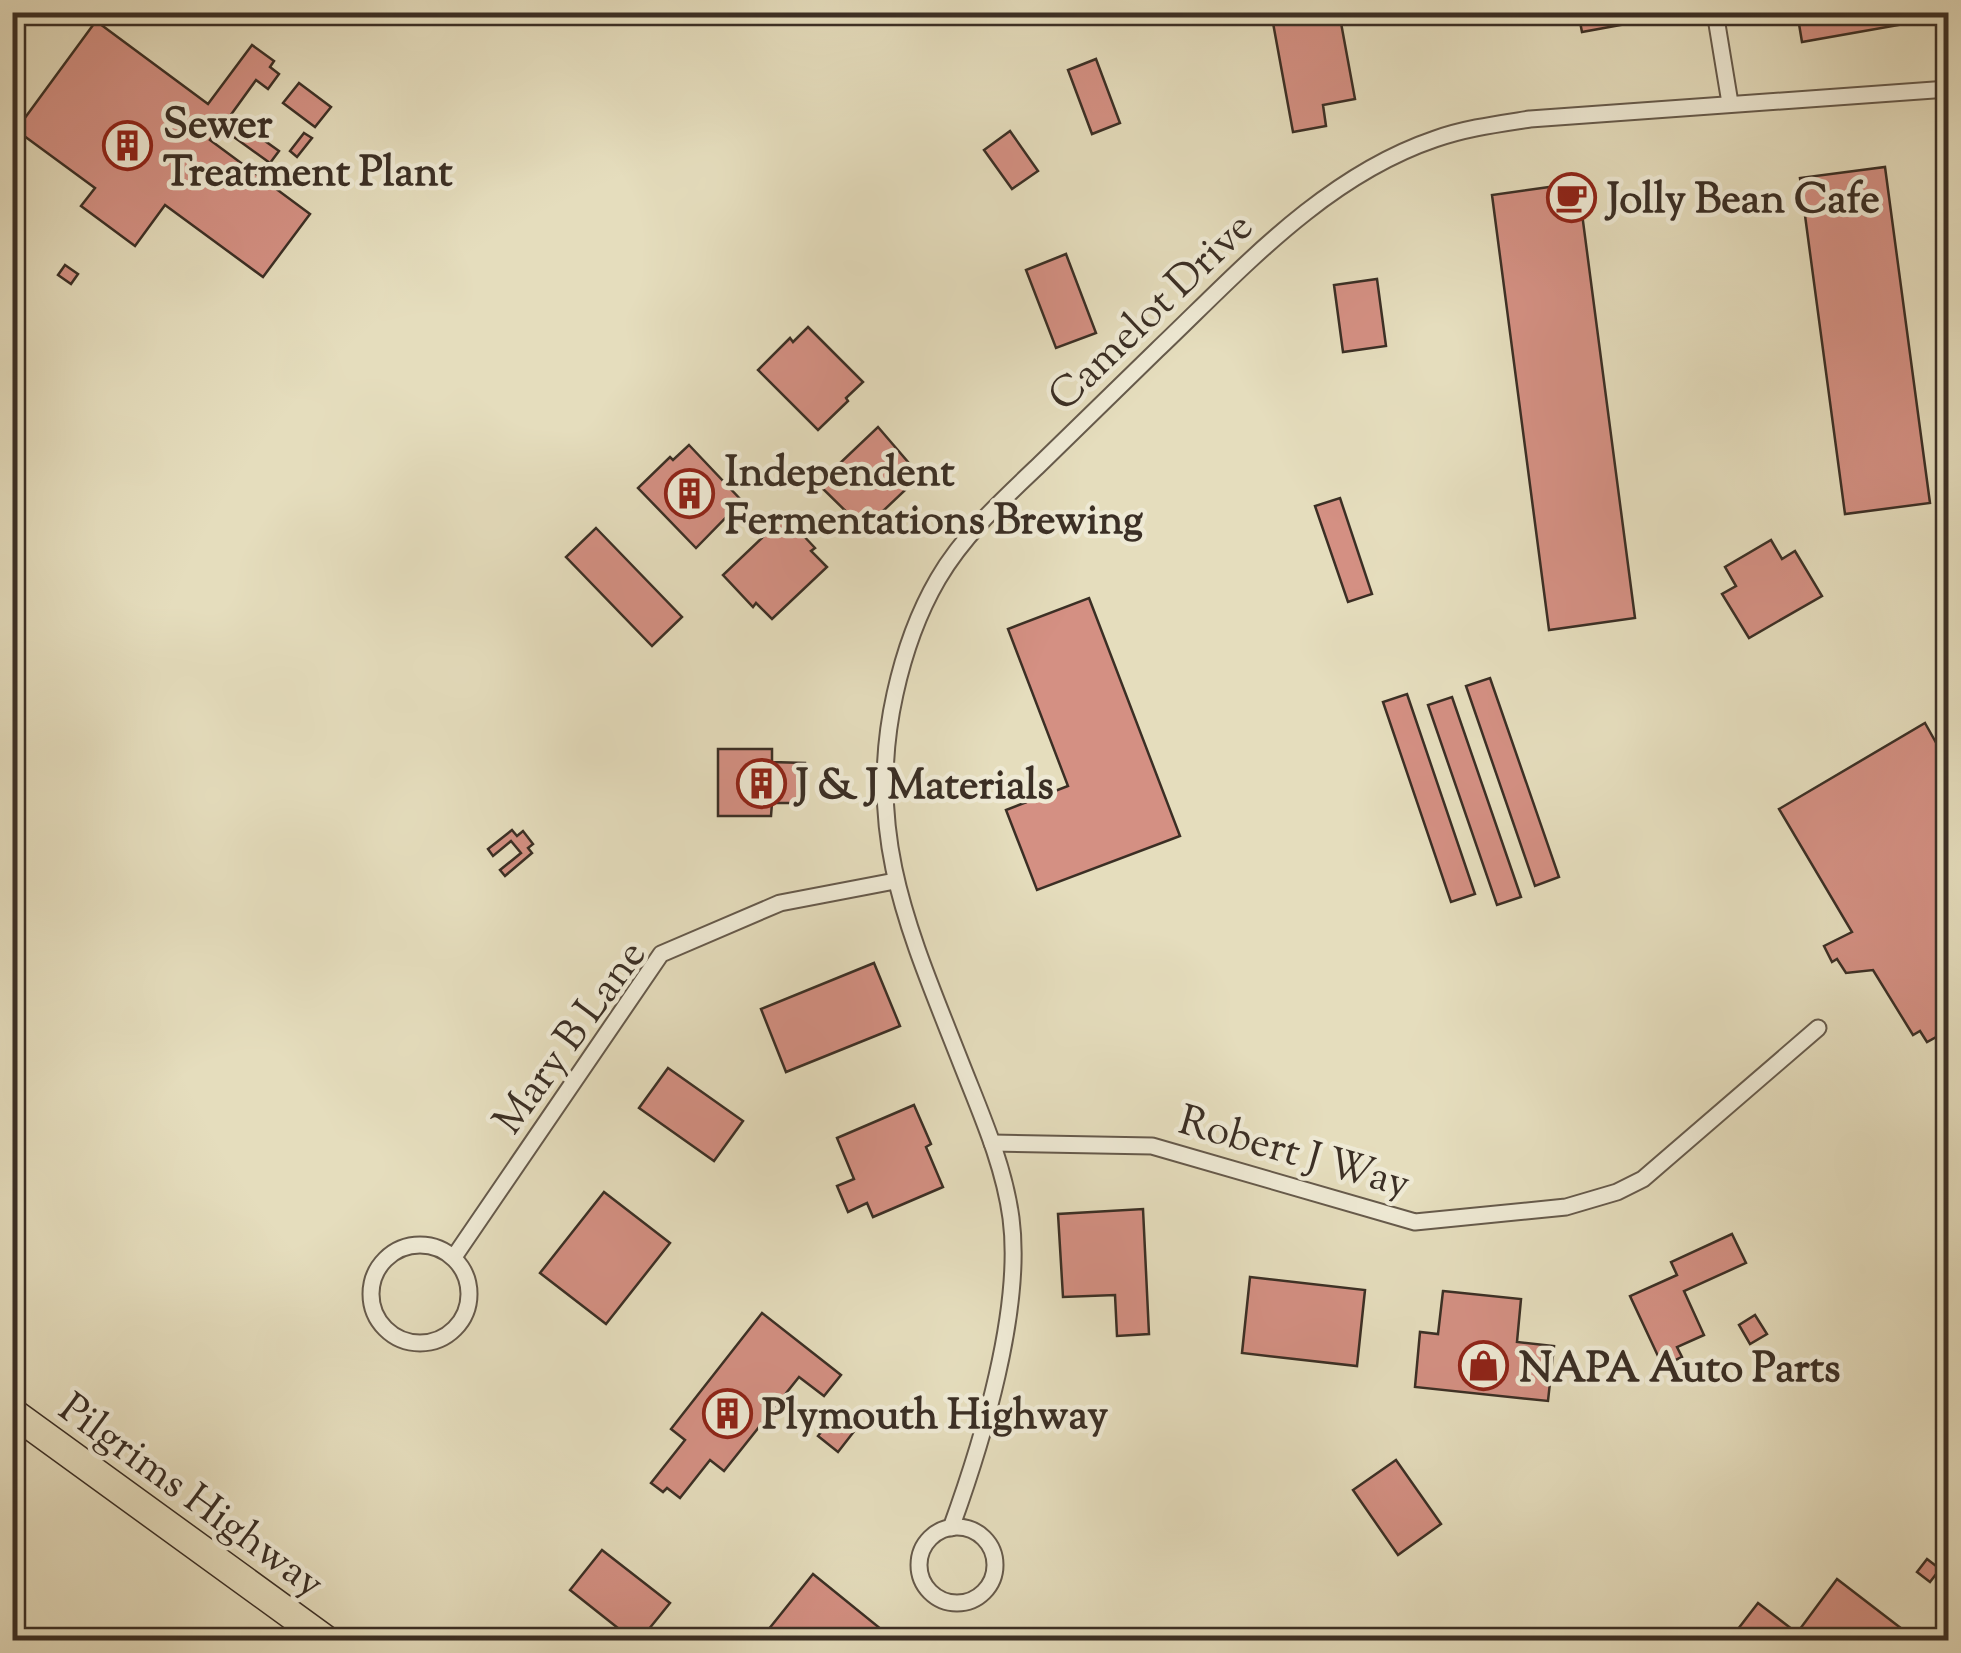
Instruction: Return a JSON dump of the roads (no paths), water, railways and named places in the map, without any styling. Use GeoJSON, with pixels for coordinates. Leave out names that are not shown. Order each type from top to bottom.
{"type":"FeatureCollection","features":[{"type":"Feature","properties":{"kind":"highway","name":"Pilgrims Highway"},"geometry":{"type":"LineString","coordinates":[[12,1412],[326,1640]]}},
{"type":"Feature","properties":{"kind":"street"},"geometry":{"type":"LineString","coordinates":[[1715,12],[1730,103]]}},
{"type":"Feature","properties":{"kind":"street","name":"Camelot Drive"},"geometry":{"type":"LineString","coordinates":[[951,1528],[964,1528],[985,1540],[995,1562],[994,1574],[981,1595],[958,1604],[946,1602],[925,1587],[919,1562],[929,1539],[951,1528],[980,1446],[1011,1291],[1011,1216],[992,1142],[905,918],[884,810],[886,738],[905,653],[939,576],[1009,493],[1281,232],[1374,166],[1447,135],[1530,119],[1948,89]]}},
{"type":"Feature","properties":{"kind":"street","name":"Mary B Lane"},"geometry":{"type":"LineString","coordinates":[[454,1257],[661,954],[780,903],[895,882]]}},
{"type":"Feature","properties":{"kind":"street","name":"Robert J Way"},"geometry":{"type":"LineString","coordinates":[[992,1142],[1152,1146],[1415,1222],[1566,1206],[1617,1192],[1644,1179],[1818,1028]]}},
{"type":"Feature","properties":{"kind":"street"},"geometry":{"type":"LineString","coordinates":[[410,1245],[441,1248],[454,1257],[470,1286],[463,1319],[452,1332],[421,1343],[404,1340],[378,1320],[372,1305],[374,1274],[395,1251],[410,1245]]}},
{"type":"Feature","properties":{"kind":"place","name":"Sewer Treatment Plant"},"geometry":{"type":"Point","coordinates":[128,146]}},
{"type":"Feature","properties":{"kind":"place","name":"Jolly Bean Cafe"},"geometry":{"type":"Point","coordinates":[1572,197]}},
{"type":"Feature","properties":{"kind":"place","name":"Independent Fermentations Brewing"},"geometry":{"type":"Point","coordinates":[690,494]}},
{"type":"Feature","properties":{"kind":"place","name":"J & J Materials"},"geometry":{"type":"Point","coordinates":[761,783]}},
{"type":"Feature","properties":{"kind":"place","name":"NAPA Auto Parts"},"geometry":{"type":"Point","coordinates":[1484,1366]}},
{"type":"Feature","properties":{"kind":"place","name":"Plymouth Highway"},"geometry":{"type":"Point","coordinates":[727,1413]}}]}
